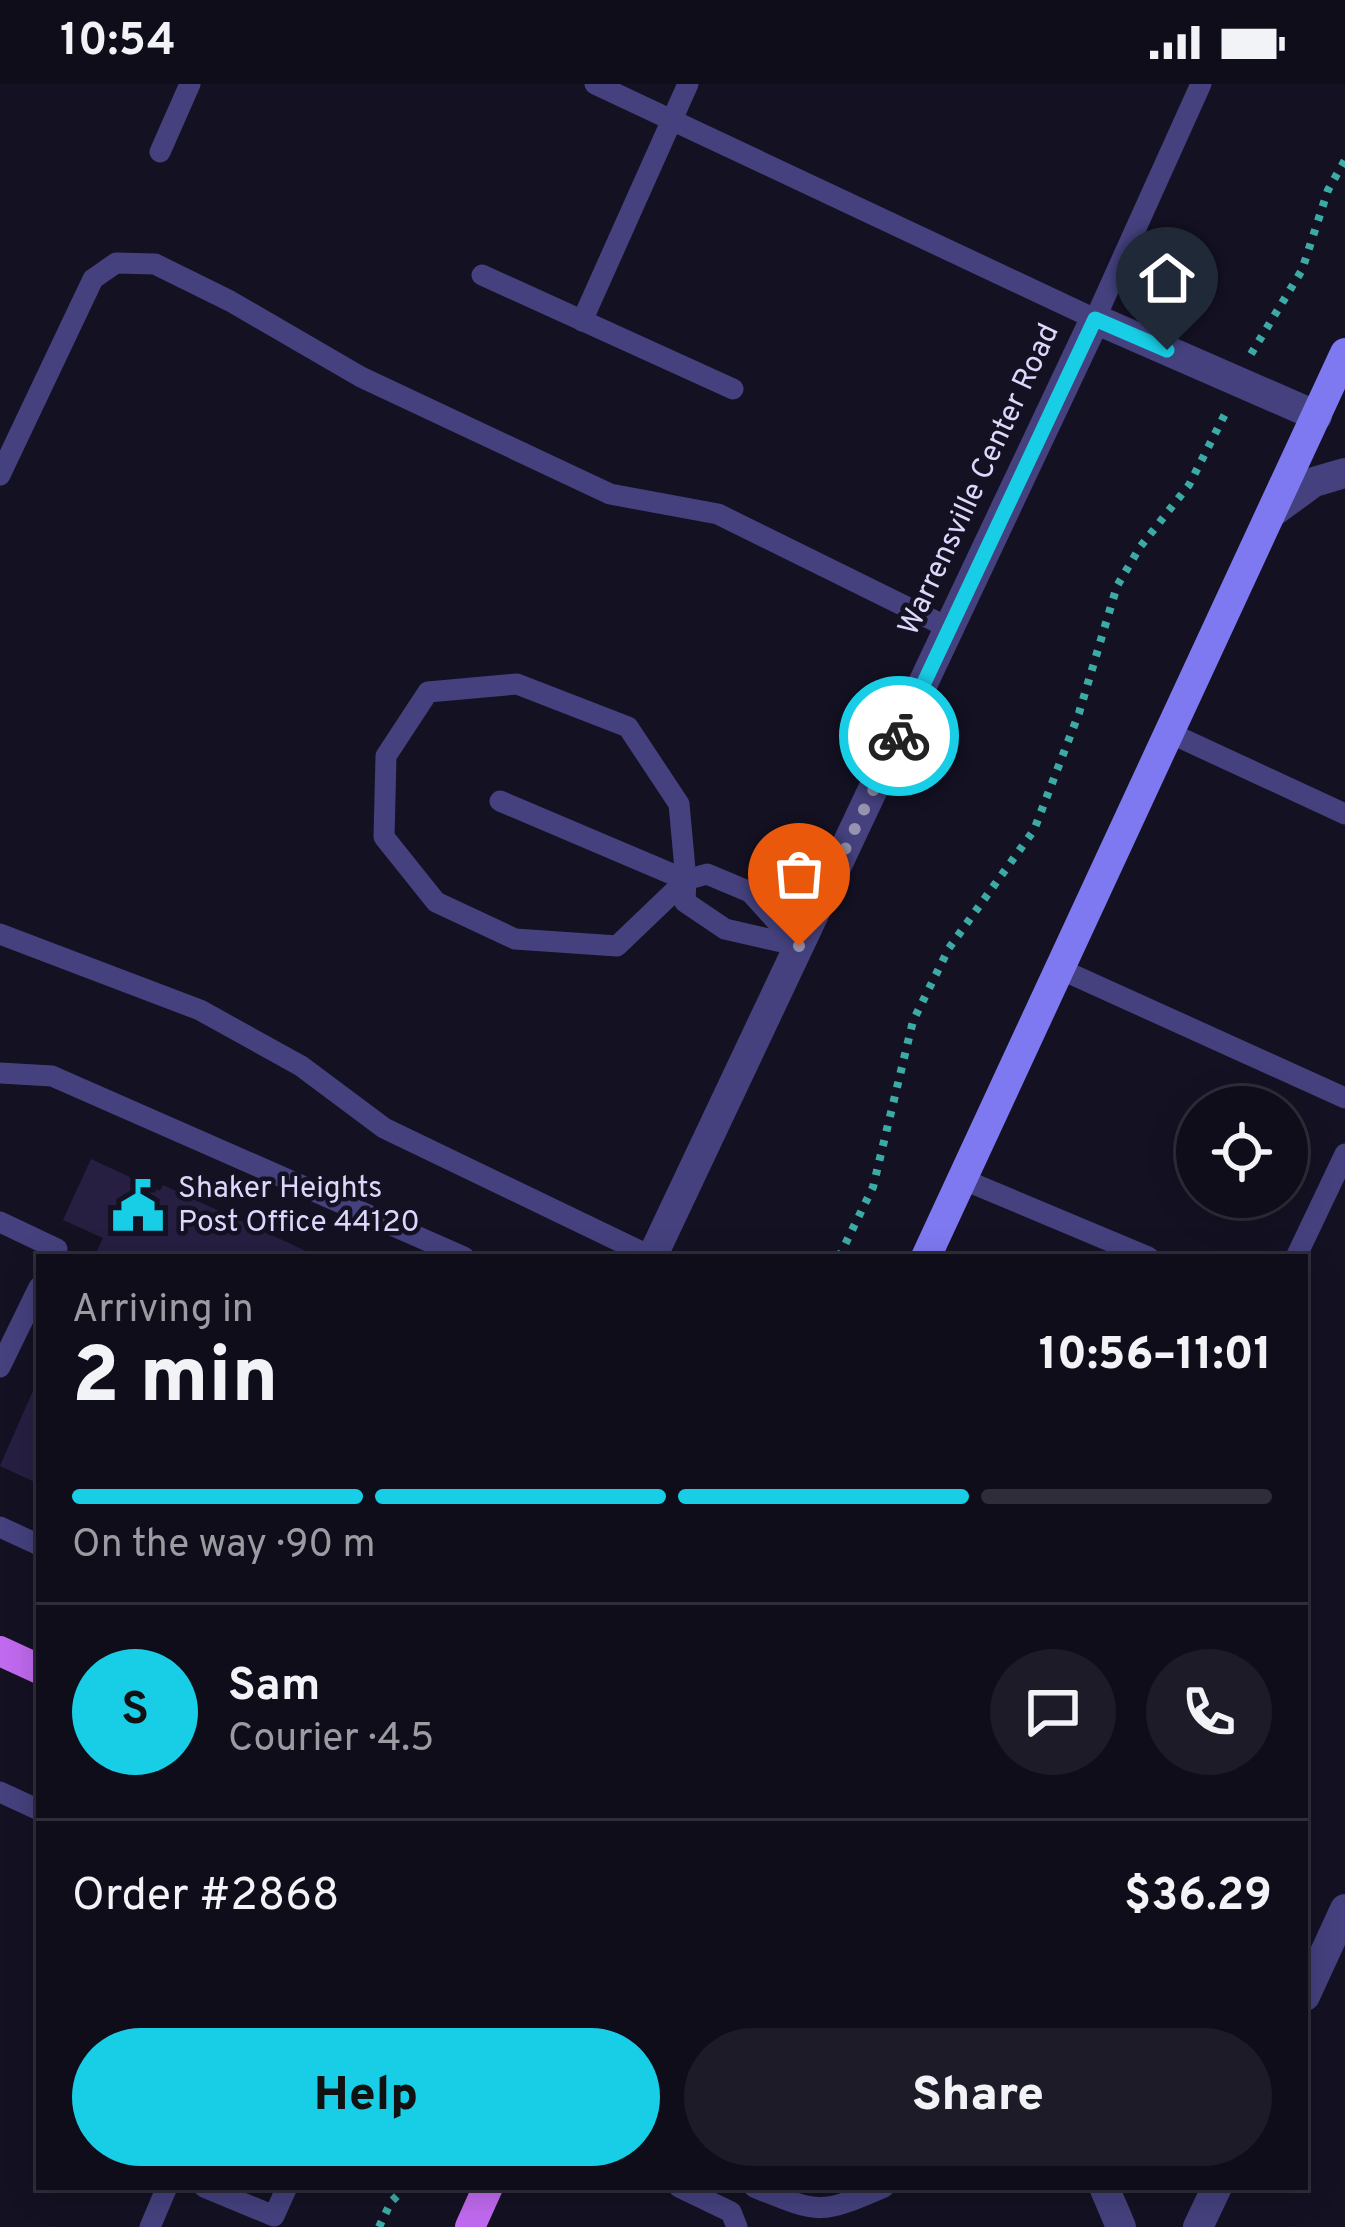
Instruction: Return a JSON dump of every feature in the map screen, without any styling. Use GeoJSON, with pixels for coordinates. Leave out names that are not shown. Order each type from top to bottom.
{"type":"FeatureCollection","features":[{"type":"Feature","properties":{"kind":"main road"},"geometry":{"type":"LineString","coordinates":[[927,1254],[1345,353]]}},
{"type":"Feature","properties":{"kind":"main road"},"geometry":{"type":"LineString","coordinates":[[0,1651],[36,1668]]}},
{"type":"Feature","properties":{"kind":"main road"},"geometry":{"type":"LineString","coordinates":[[470,2227],[487,2190]]}},
{"type":"Feature","properties":{"kind":"street"},"geometry":{"type":"LineString","coordinates":[[1095,319],[1317,416]]}},
{"type":"Feature","properties":{"kind":"street","name":"Warrensville Center Road"},"geometry":{"type":"LineString","coordinates":[[653,1254],[1095,319]]}},
{"type":"Feature","properties":{"kind":"street"},"geometry":{"type":"LineString","coordinates":[[1273,512],[1314,482],[1345,473]]}},
{"type":"Feature","properties":{"kind":"street"},"geometry":{"type":"LineString","coordinates":[[1308,1990],[1345,1910]]}},
{"type":"Feature","properties":{"kind":"street"},"geometry":{"type":"LineString","coordinates":[[1105,2190],[1121,2227]]}},
{"type":"Feature","properties":{"kind":"street"},"geometry":{"type":"LineString","coordinates":[[1198,2227],[1215,2190]]}},
{"type":"Feature","properties":{"kind":"lane"},"geometry":{"type":"LineString","coordinates":[[160,152],[190,84]]}},
{"type":"Feature","properties":{"kind":"lane"},"geometry":{"type":"LineString","coordinates":[[595,84],[1095,319],[1201,84]]}},
{"type":"Feature","properties":{"kind":"lane"},"geometry":{"type":"LineString","coordinates":[[582,321],[688,84]]}},
{"type":"Feature","properties":{"kind":"lane"},"geometry":{"type":"LineString","coordinates":[[0,475],[93,279],[116,263],[155,264],[230,301],[361,377],[610,494],[718,514],[950,628]]}},
{"type":"Feature","properties":{"kind":"lane"},"geometry":{"type":"LineString","coordinates":[[482,275],[733,389]]}},
{"type":"Feature","properties":{"kind":"lane"},"geometry":{"type":"LineString","coordinates":[[799,946],[725,928],[685,902],[686,880],[680,804],[628,727],[517,684],[428,692],[386,756],[385,837],[436,902],[515,939],[617,946],[686,880],[707,874],[750,892],[799,946]]}},
{"type":"Feature","properties":{"kind":"lane"},"geometry":{"type":"LineString","coordinates":[[1170,733],[1345,814]]}},
{"type":"Feature","properties":{"kind":"lane"},"geometry":{"type":"LineString","coordinates":[[500,801],[686,880]]}},
{"type":"Feature","properties":{"kind":"lane"},"geometry":{"type":"LineString","coordinates":[[0,934],[200,1010],[301,1066],[384,1128],[646,1254]]}},
{"type":"Feature","properties":{"kind":"lane"},"geometry":{"type":"LineString","coordinates":[[1060,970],[1345,1098]]}},
{"type":"Feature","properties":{"kind":"lane"},"geometry":{"type":"LineString","coordinates":[[0,1073],[52,1076],[457,1254]]}},
{"type":"Feature","properties":{"kind":"lane"},"geometry":{"type":"LineString","coordinates":[[1297,1254],[1345,1154]]}},
{"type":"Feature","properties":{"kind":"lane"},"geometry":{"type":"LineString","coordinates":[[962,1179],[1141,1254]]}},
{"type":"Feature","properties":{"kind":"lane"},"geometry":{"type":"LineString","coordinates":[[0,1222],[57,1249],[54,1254]]}},
{"type":"Feature","properties":{"kind":"lane"},"geometry":{"type":"LineString","coordinates":[[0,1367],[36,1293]]}},
{"type":"Feature","properties":{"kind":"lane"},"geometry":{"type":"LineString","coordinates":[[0,1527],[36,1545]]}},
{"type":"Feature","properties":{"kind":"lane"},"geometry":{"type":"LineString","coordinates":[[0,1792],[36,1809]]}},
{"type":"Feature","properties":{"kind":"lane"},"geometry":{"type":"LineString","coordinates":[[150,2227],[165,2190]]}},
{"type":"Feature","properties":{"kind":"lane"},"geometry":{"type":"LineString","coordinates":[[211,2190],[274,2216],[286,2190]]}},
{"type":"Feature","properties":{"kind":"lane"},"geometry":{"type":"LineString","coordinates":[[685,2190],[731,2212],[737,2227]]}},
{"type":"Feature","properties":{"kind":"lane"},"geometry":{"type":"LineString","coordinates":[[761,2190],[801,2206],[830,2210],[877,2190]]}},
{"type":"Feature","properties":{"kind":"path"},"geometry":{"type":"LineString","coordinates":[[1252,351],[1302,271],[1328,190],[1345,160]]}},
{"type":"Feature","properties":{"kind":"path"},"geometry":{"type":"LineString","coordinates":[[839,1254],[872,1187],[914,1022],[949,948],[1034,830],[1079,713],[1117,586],[1140,547],[1190,485],[1219,427]]}},
{"type":"Feature","properties":{"kind":"path"},"geometry":{"type":"LineString","coordinates":[[379,2227],[403,2190]]}},
{"type":"Feature","properties":{"kind":"building","name":"Shaker Heights Post Office 44120"},"geometry":{"type":"Polygon","coordinates":[[[91,1159],[160,1191],[163,1185],[312,1254],[95,1254],[103,1238],[63,1220],[91,1159]]]}},
{"type":"Feature","properties":{"kind":"building"},"geometry":{"type":"Polygon","coordinates":[[[36,1384],[36,1483],[0,1466],[36,1384]]]}},
{"type":"Feature","properties":{"kind":"way so far"},"geometry":{"type":"LineString","coordinates":[[799,946],[899,736]]}},
{"type":"Feature","properties":{"kind":"place","name":"Shaker Heights Post Office 44120"},"geometry":{"type":"Point","coordinates":[138,1206]}},
{"type":"Feature","properties":{"kind":"route"},"geometry":{"type":"LineString","coordinates":[[899,736],[1095,319],[1167,350]]}}]}
